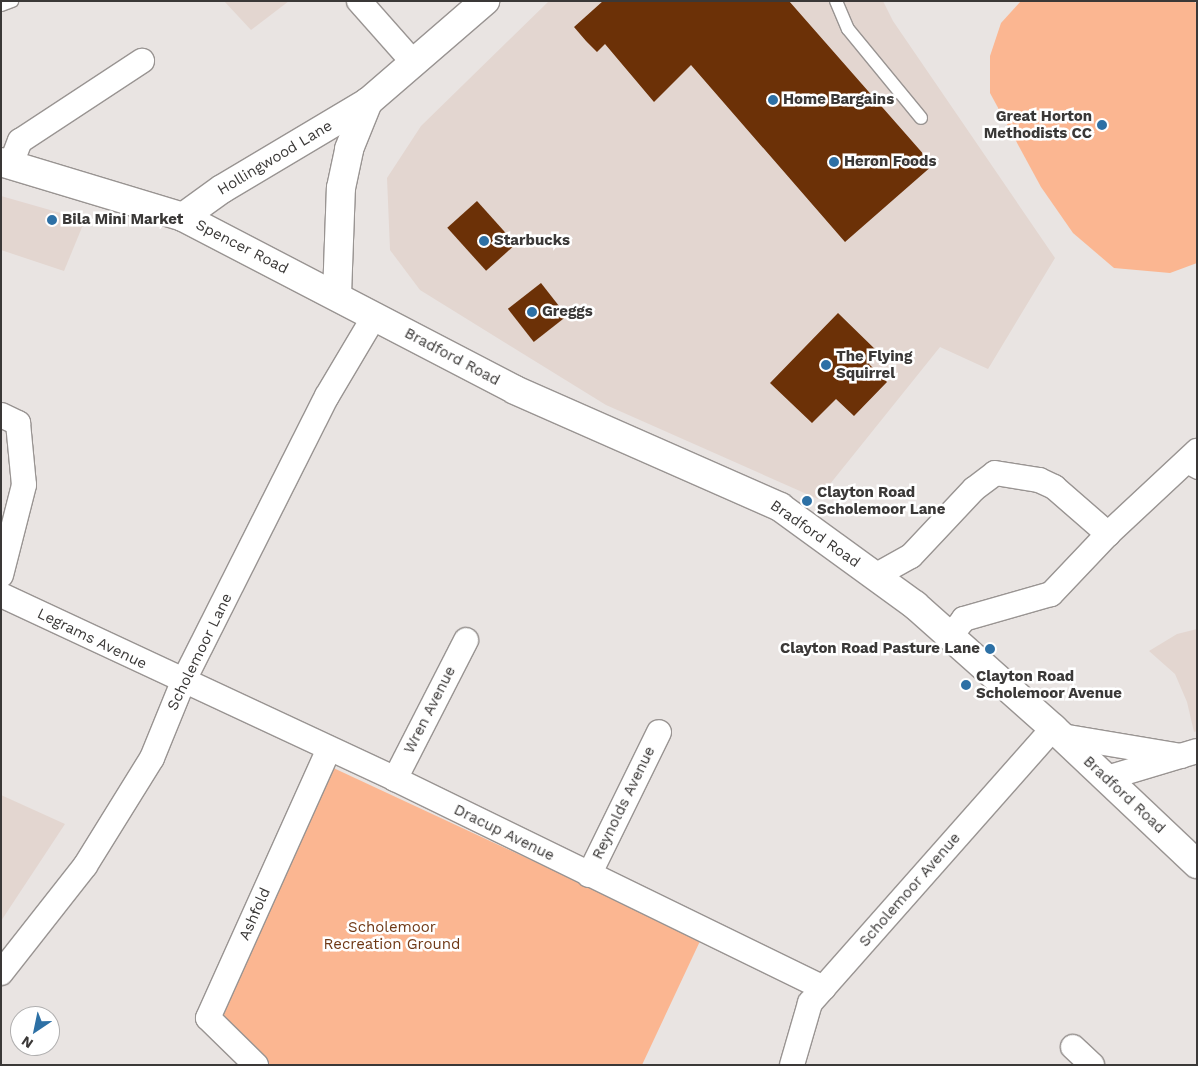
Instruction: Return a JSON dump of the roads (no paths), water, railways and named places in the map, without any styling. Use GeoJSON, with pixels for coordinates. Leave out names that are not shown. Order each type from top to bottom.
{"type":"FeatureCollection","features":[{"type":"Feature","properties":{"kind":"street"},"geometry":{"type":"LineString","coordinates":[[359,1],[412,62]]}},
{"type":"Feature","properties":{"kind":"street","name":"Hollingwood Lane"},"geometry":{"type":"LineString","coordinates":[[183,217],[222,189],[368,102],[412,62],[485,1]]}},
{"type":"Feature","properties":{"kind":"street"},"geometry":{"type":"LineString","coordinates":[[6,163],[20,141],[142,61]]}},
{"type":"Feature","properties":{"kind":"street","name":"Hollingwood Lane"},"geometry":{"type":"LineString","coordinates":[[337,295],[341,188],[349,149],[368,102]]}},
{"type":"Feature","properties":{"kind":"street","name":"Spencer Road"},"geometry":{"type":"LineString","coordinates":[[6,163],[183,217],[337,295]]}},
{"type":"Feature","properties":{"kind":"street","name":"Bradford Road"},"geometry":{"type":"LineString","coordinates":[[337,295],[515,390],[780,506],[875,576],[950,636],[1058,732],[1197,864]]}},
{"type":"Feature","properties":{"kind":"street","name":"Scholemoor Lane"},"geometry":{"type":"LineString","coordinates":[[1,973],[85,866],[152,758],[183,682],[327,396],[375,315]]}},
{"type":"Feature","properties":{"kind":"street"},"geometry":{"type":"LineString","coordinates":[[1,415],[18,423],[24,485],[1,574]]}},
{"type":"Feature","properties":{"kind":"street"},"geometry":{"type":"LineString","coordinates":[[950,636],[964,619],[1051,594],[1108,534],[1192,463]]}},
{"type":"Feature","properties":{"kind":"street"},"geometry":{"type":"LineString","coordinates":[[875,576],[911,556],[974,489],[995,473],[1039,480],[1054,487],[1108,534]]}},
{"type":"Feature","properties":{"kind":"street","name":"Legrams Avenue"},"geometry":{"type":"LineString","coordinates":[[1,595],[183,682]]}},
{"type":"Feature","properties":{"kind":"street","name":"Wren Avenue"},"geometry":{"type":"LineString","coordinates":[[395,779],[466,640]]}},
{"type":"Feature","properties":{"kind":"street","name":"Dracup Avenue"},"geometry":{"type":"LineString","coordinates":[[183,682],[395,779],[824,988]]}},
{"type":"Feature","properties":{"kind":"street","name":"Reynolds Avenue"},"geometry":{"type":"LineString","coordinates":[[589,875],[659,732]]}},
{"type":"Feature","properties":{"kind":"street"},"geometry":{"type":"LineString","coordinates":[[1058,732],[1189,753]]}},
{"type":"Feature","properties":{"kind":"street","name":"Scholemoor Avenue"},"geometry":{"type":"LineString","coordinates":[[792,1065],[810,1003],[1058,732]]}},
{"type":"Feature","properties":{"kind":"street","name":"Ashfold"},"geometry":{"type":"LineString","coordinates":[[256,1065],[208,1018],[329,749]]}},
{"type":"Feature","properties":{"kind":"street"},"geometry":{"type":"LineString","coordinates":[[1107,778],[1189,753]]}},
{"type":"Feature","properties":{"kind":"street"},"geometry":{"type":"LineString","coordinates":[[1073,1047],[1092,1065]]}},
{"type":"Feature","properties":{"kind":"lane"},"geometry":{"type":"LineString","coordinates":[[1,5],[12,1]]}},
{"type":"Feature","properties":{"kind":"lane"},"geometry":{"type":"LineString","coordinates":[[836,1],[848,29],[921,118]]}},
{"type":"Feature","properties":{"kind":"place","name":"Home Bargains"},"geometry":{"type":"Point","coordinates":[773,100]}},
{"type":"Feature","properties":{"kind":"place","name":"Great Horton Methodists CC"},"geometry":{"type":"Point","coordinates":[1102,125]}},
{"type":"Feature","properties":{"kind":"place","name":"Heron Foods"},"geometry":{"type":"Point","coordinates":[834,162]}},
{"type":"Feature","properties":{"kind":"place","name":"Bila Mini Market"},"geometry":{"type":"Point","coordinates":[52,220]}},
{"type":"Feature","properties":{"kind":"place","name":"Starbucks"},"geometry":{"type":"Point","coordinates":[484,241]}},
{"type":"Feature","properties":{"kind":"place","name":"Greggs"},"geometry":{"type":"Point","coordinates":[532,312]}},
{"type":"Feature","properties":{"kind":"place","name":"The Flying Squirrel"},"geometry":{"type":"Point","coordinates":[826,365]}},
{"type":"Feature","properties":{"kind":"place","name":"Clayton Road Scholemoor Lane"},"geometry":{"type":"Point","coordinates":[807,501]}},
{"type":"Feature","properties":{"kind":"place","name":"Clayton Road Pasture Lane"},"geometry":{"type":"Point","coordinates":[990,649]}},
{"type":"Feature","properties":{"kind":"place","name":"Clayton Road Scholemoor Avenue"},"geometry":{"type":"Point","coordinates":[966,685]}},
{"type":"Feature","properties":{"kind":"park label","name":"Scholemoor Recreation Ground"},"geometry":{"type":"Point","coordinates":[392,936]}}]}
